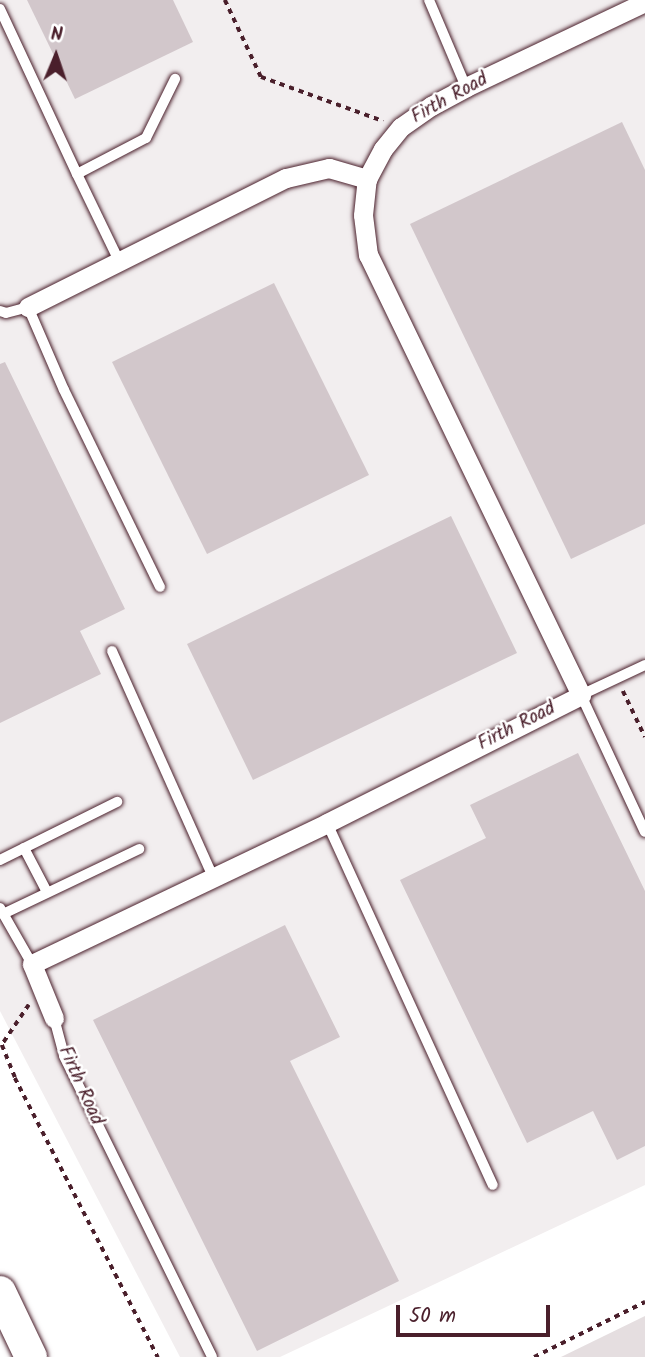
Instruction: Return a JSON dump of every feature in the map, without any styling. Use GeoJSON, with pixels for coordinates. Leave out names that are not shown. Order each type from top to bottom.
{"type":"FeatureCollection","features":[{"type":"Feature","properties":{"kind":"main road"},"geometry":{"type":"LineString","coordinates":[[0,1292],[31,1357]]}},
{"type":"Feature","properties":{"kind":"street","name":"Firth Road"},"geometry":{"type":"LineString","coordinates":[[54,1018],[32,964],[327,822],[581,695],[368,255],[363,215],[367,179],[383,149],[401,127],[431,106],[466,88],[645,2]]}},
{"type":"Feature","properties":{"kind":"street"},"geometry":{"type":"LineString","coordinates":[[28,307],[286,178],[329,168],[367,179]]}},
{"type":"Feature","properties":{"kind":"lane"},"geometry":{"type":"LineString","coordinates":[[429,0],[466,88]]}},
{"type":"Feature","properties":{"kind":"lane"},"geometry":{"type":"LineString","coordinates":[[0,9],[118,260]]}},
{"type":"Feature","properties":{"kind":"lane"},"geometry":{"type":"LineString","coordinates":[[77,174],[146,138],[175,79]]}},
{"type":"Feature","properties":{"kind":"lane"},"geometry":{"type":"LineString","coordinates":[[0,312],[28,307],[64,390],[160,587]]}},
{"type":"Feature","properties":{"kind":"lane"},"geometry":{"type":"LineString","coordinates":[[112,651],[213,877]]}},
{"type":"Feature","properties":{"kind":"lane"},"geometry":{"type":"LineString","coordinates":[[645,665],[581,695],[645,832]]}},
{"type":"Feature","properties":{"kind":"lane"},"geometry":{"type":"LineString","coordinates":[[0,860],[117,802]]}},
{"type":"Feature","properties":{"kind":"lane"},"geometry":{"type":"LineString","coordinates":[[327,822],[493,1185]]}},
{"type":"Feature","properties":{"kind":"lane"},"geometry":{"type":"LineString","coordinates":[[24,848],[47,892]]}},
{"type":"Feature","properties":{"kind":"lane"},"geometry":{"type":"LineString","coordinates":[[32,964],[2,911],[139,849]]}},
{"type":"Feature","properties":{"kind":"lane","name":"Firth Road"},"geometry":{"type":"LineString","coordinates":[[54,1018],[64,1056],[212,1357]]}},
{"type":"Feature","properties":{"kind":"path"},"geometry":{"type":"LineString","coordinates":[[225,0],[261,77],[401,127]]}},
{"type":"Feature","properties":{"kind":"path"},"geometry":{"type":"LineString","coordinates":[[617,679],[645,737]]}},
{"type":"Feature","properties":{"kind":"path"},"geometry":{"type":"LineString","coordinates":[[42,989],[2,1045],[15,1078],[158,1357]]}},
{"type":"Feature","properties":{"kind":"path"},"geometry":{"type":"LineString","coordinates":[[534,1357],[645,1302]]}},
{"type":"Feature","properties":{"kind":"shaded area"},"geometry":{"type":"Polygon","coordinates":[[[0,0],[645,0],[645,1185],[280,1357],[180,1357],[0,1011],[0,0]]]}},
{"type":"Feature","properties":{"kind":"shaded area"},"geometry":{"type":"Polygon","coordinates":[[[645,1316],[645,1357],[561,1357],[645,1316]]]}},
{"type":"Feature","properties":{"kind":"building"},"geometry":{"type":"Polygon","coordinates":[[[27,0],[173,0],[193,42],[75,99],[27,0]]]}},
{"type":"Feature","properties":{"kind":"building"},"geometry":{"type":"Polygon","coordinates":[[[622,122],[645,170],[645,524],[571,559],[410,224],[622,122]]]}},
{"type":"Feature","properties":{"kind":"building"},"geometry":{"type":"Polygon","coordinates":[[[274,283],[369,475],[207,554],[112,362],[274,283]]]}},
{"type":"Feature","properties":{"kind":"building"},"geometry":{"type":"Polygon","coordinates":[[[5,362],[125,609],[80,631],[101,674],[0,723],[0,364],[5,362]]]}},
{"type":"Feature","properties":{"kind":"building"},"geometry":{"type":"Polygon","coordinates":[[[451,516],[517,653],[253,780],[187,644],[451,516]]]}},
{"type":"Feature","properties":{"kind":"building"},"geometry":{"type":"Polygon","coordinates":[[[578,753],[645,891],[645,1146],[617,1160],[593,1111],[527,1143],[400,880],[486,838],[470,805],[578,753]]]}},
{"type":"Feature","properties":{"kind":"building"},"geometry":{"type":"Polygon","coordinates":[[[285,925],[340,1037],[290,1061],[399,1281],[257,1351],[93,1020],[285,925]]]}}]}
